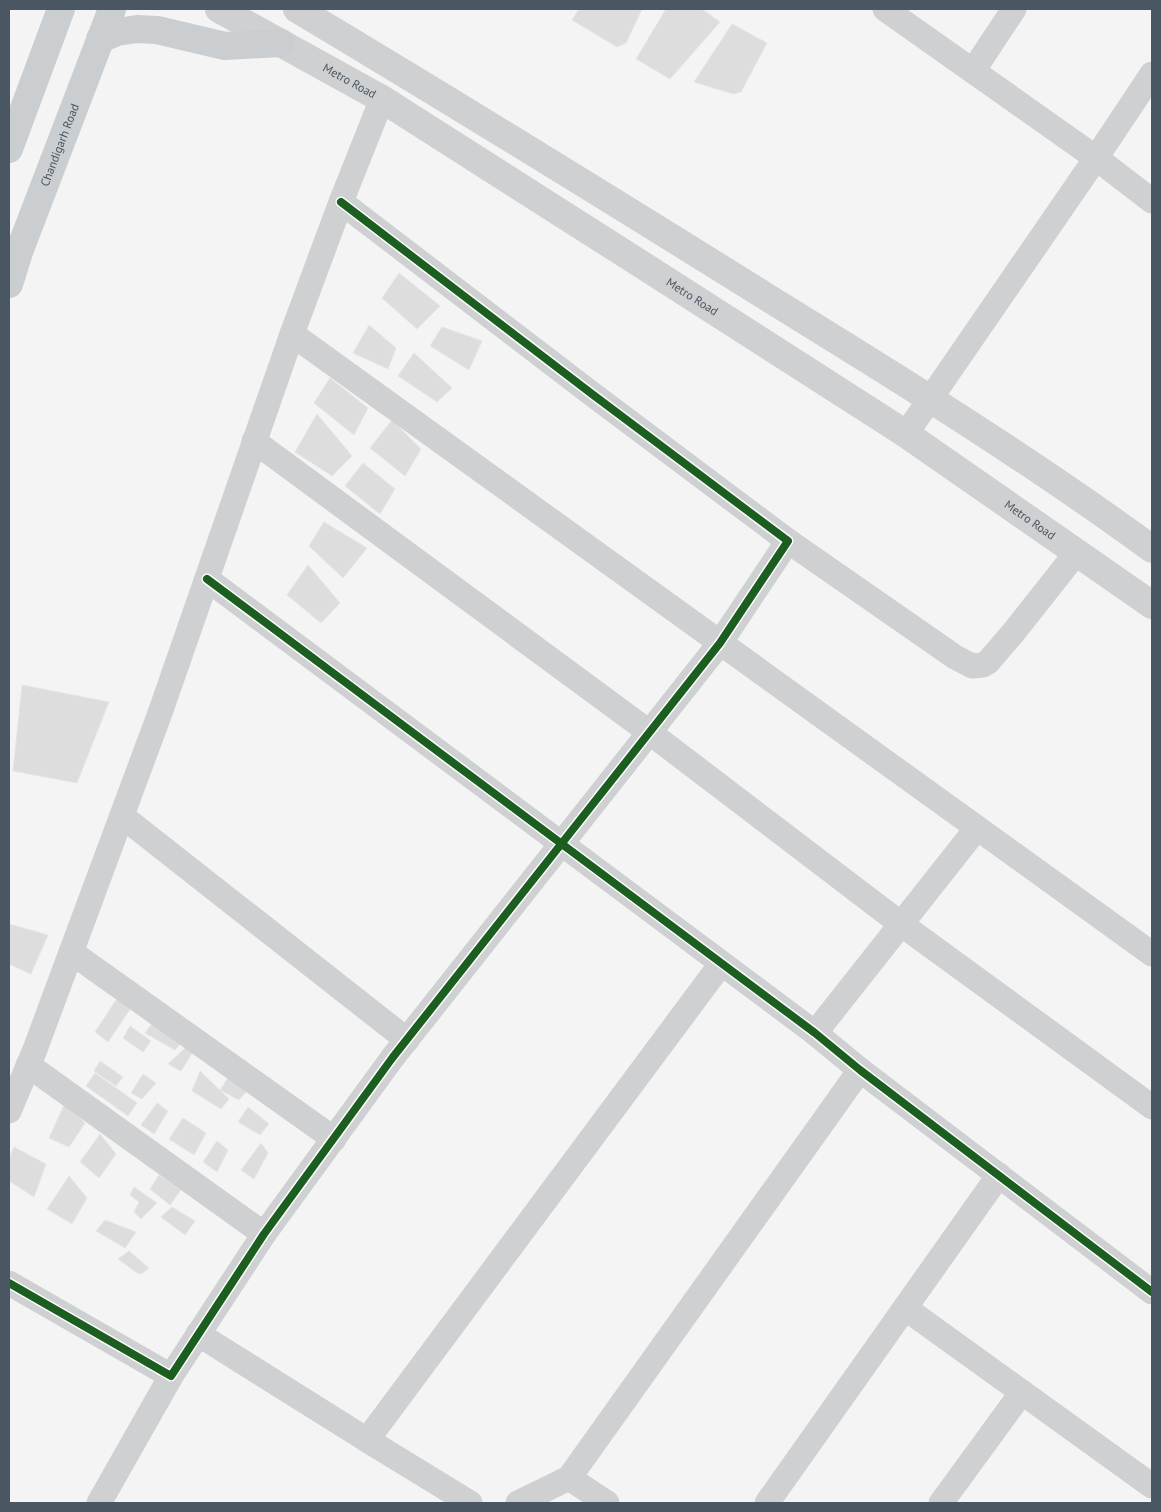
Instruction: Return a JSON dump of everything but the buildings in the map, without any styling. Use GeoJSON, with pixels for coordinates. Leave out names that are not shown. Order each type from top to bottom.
{"type":"FeatureCollection","features":[{"type":"Feature","properties":{"kind":"main road"},"geometry":{"type":"LineString","coordinates":[[9,149],[15,112],[61,9]]}},
{"type":"Feature","properties":{"kind":"main road","name":"Chandigarh Road"},"geometry":{"type":"LineString","coordinates":[[9,284],[19,252],[112,9]]}},
{"type":"Feature","properties":{"kind":"main road"},"geometry":{"type":"LineString","coordinates":[[100,39],[118,32],[137,29],[157,30],[225,46],[281,43]]}},
{"type":"Feature","properties":{"kind":"street","name":"Metro Road"},"geometry":{"type":"LineString","coordinates":[[219,9],[382,99],[906,434],[1152,605]]}},
{"type":"Feature","properties":{"kind":"street"},"geometry":{"type":"LineString","coordinates":[[298,9],[507,135],[931,398],[1119,524],[1152,549]]}},
{"type":"Feature","properties":{"kind":"street"},"geometry":{"type":"LineString","coordinates":[[885,9],[1096,158],[1152,201]]}},
{"type":"Feature","properties":{"kind":"street"},"geometry":{"type":"LineString","coordinates":[[973,71],[1014,9]]}},
{"type":"Feature","properties":{"kind":"street"},"geometry":{"type":"LineString","coordinates":[[906,434],[1152,74]]}},
{"type":"Feature","properties":{"kind":"street"},"geometry":{"type":"LineString","coordinates":[[9,1111],[71,952],[160,713],[292,334],[382,99]]}},
{"type":"Feature","properties":{"kind":"street"},"geometry":{"type":"LineString","coordinates":[[341,202],[788,541],[968,665],[978,666],[988,662],[1077,552]]}},
{"type":"Feature","properties":{"kind":"street"},"geometry":{"type":"LineString","coordinates":[[292,334],[1152,954]]}},
{"type":"Feature","properties":{"kind":"street"},"geometry":{"type":"LineString","coordinates":[[254,441],[649,732],[901,924],[1152,1107]]}},
{"type":"Feature","properties":{"kind":"street"},"geometry":{"type":"LineString","coordinates":[[98,1503],[171,1376],[264,1234],[407,1040],[720,644],[788,541]]}},
{"type":"Feature","properties":{"kind":"street"},"geometry":{"type":"LineString","coordinates":[[207,579],[815,1033],[860,1070],[1152,1292]]}},
{"type":"Feature","properties":{"kind":"street"},"geometry":{"type":"LineString","coordinates":[[122,816],[407,1040]]}},
{"type":"Feature","properties":{"kind":"street"},"geometry":{"type":"LineString","coordinates":[[815,1033],[977,828]]}},
{"type":"Feature","properties":{"kind":"street"},"geometry":{"type":"LineString","coordinates":[[71,952],[334,1139]]}},
{"type":"Feature","properties":{"kind":"street"},"geometry":{"type":"LineString","coordinates":[[367,1440],[721,964]]}},
{"type":"Feature","properties":{"kind":"street"},"geometry":{"type":"LineString","coordinates":[[28,1065],[264,1234]]}},
{"type":"Feature","properties":{"kind":"street"},"geometry":{"type":"LineString","coordinates":[[518,1503],[569,1478],[860,1070]]}},
{"type":"Feature","properties":{"kind":"street"},"geometry":{"type":"LineString","coordinates":[[767,1503],[999,1175]]}},
{"type":"Feature","properties":{"kind":"street"},"geometry":{"type":"LineString","coordinates":[[9,1283],[171,1376]]}},
{"type":"Feature","properties":{"kind":"street"},"geometry":{"type":"LineString","coordinates":[[906,1308],[1152,1486]]}},
{"type":"Feature","properties":{"kind":"street"},"geometry":{"type":"LineString","coordinates":[[198,1334],[470,1503]]}},
{"type":"Feature","properties":{"kind":"street"},"geometry":{"type":"LineString","coordinates":[[941,1503],[1022,1392]]}},
{"type":"Feature","properties":{"kind":"street"},"geometry":{"type":"LineString","coordinates":[[569,1478],[607,1503]]}},
{"type":"Feature","properties":{"kind":"street"},"geometry":{"type":"LineString","coordinates":[[1148,1503],[1152,1497]]}},
{"type":"Feature","properties":{"kind":"cycle path"},"geometry":{"type":"LineString","coordinates":[[9,1283],[171,1376],[264,1234],[393,1057],[720,643],[788,541],[341,202]]}},
{"type":"Feature","properties":{"kind":"cycle path"},"geometry":{"type":"LineString","coordinates":[[207,579],[815,1033],[860,1070],[1152,1292]]}}]}
